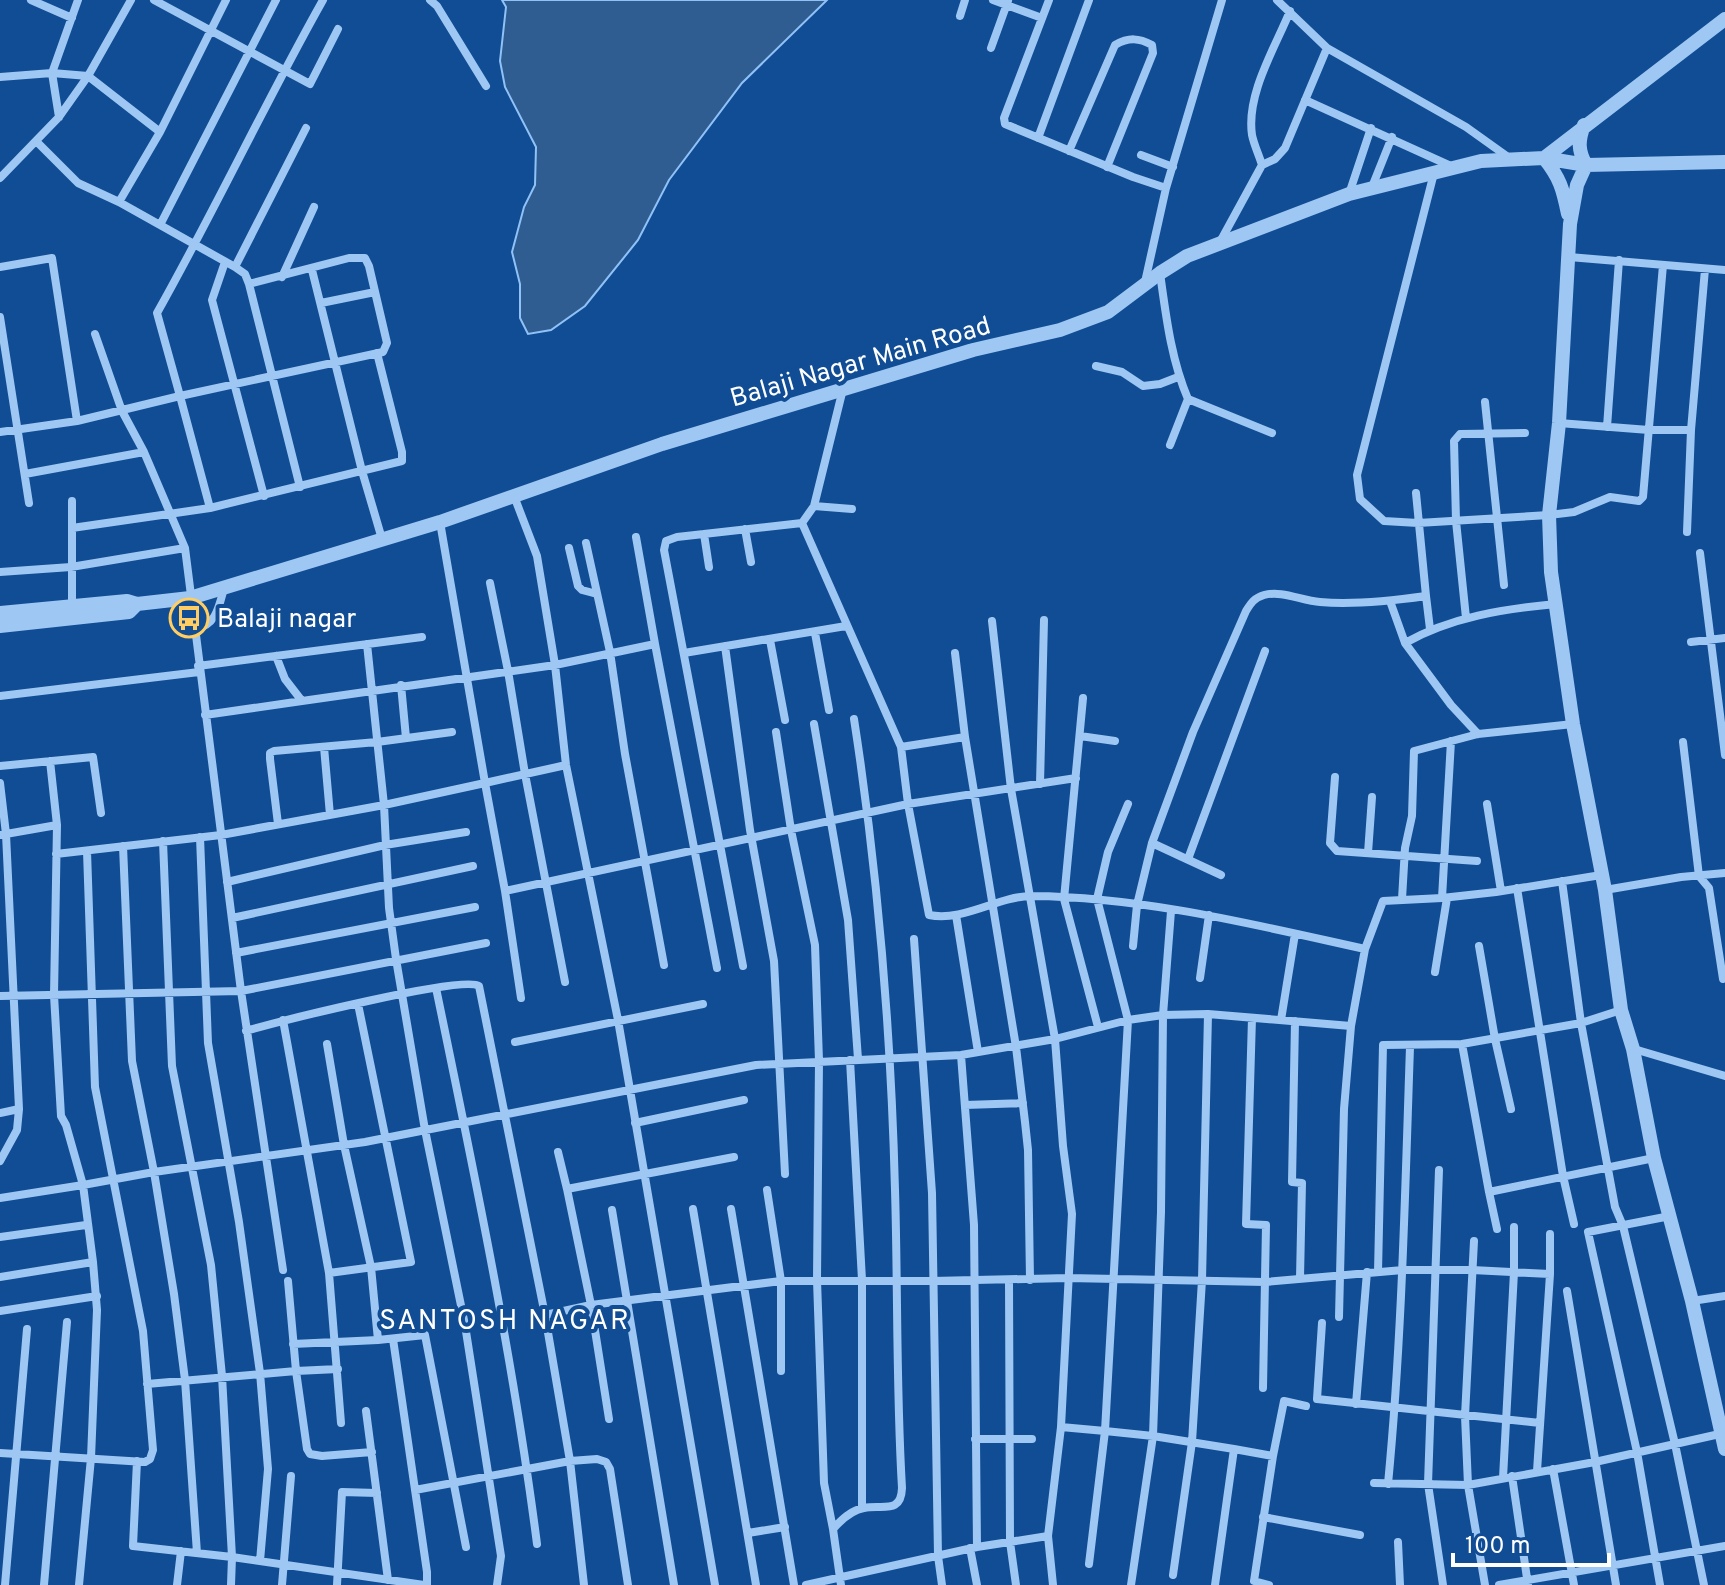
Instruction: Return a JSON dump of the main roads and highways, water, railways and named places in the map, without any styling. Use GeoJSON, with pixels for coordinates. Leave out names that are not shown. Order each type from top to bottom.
{"type":"FeatureCollection","features":[{"type":"Feature","properties":{"kind":"water"},"geometry":{"type":"Polygon","coordinates":[[[502,0],[827,0],[742,83],[669,180],[638,240],[585,306],[551,330],[528,334],[520,318],[520,284],[512,252],[524,207],[535,185],[536,147],[505,87],[500,61],[506,7],[502,0]]]}},
{"type":"Feature","properties":{"kind":"place","name":"Balaji nagar"},"geometry":{"type":"Point","coordinates":[189,618]}},
{"type":"Feature","properties":{"kind":"district","name":"SANTOSH NAGAR"},"geometry":{"type":"Point","coordinates":[505,1319]}}]}
